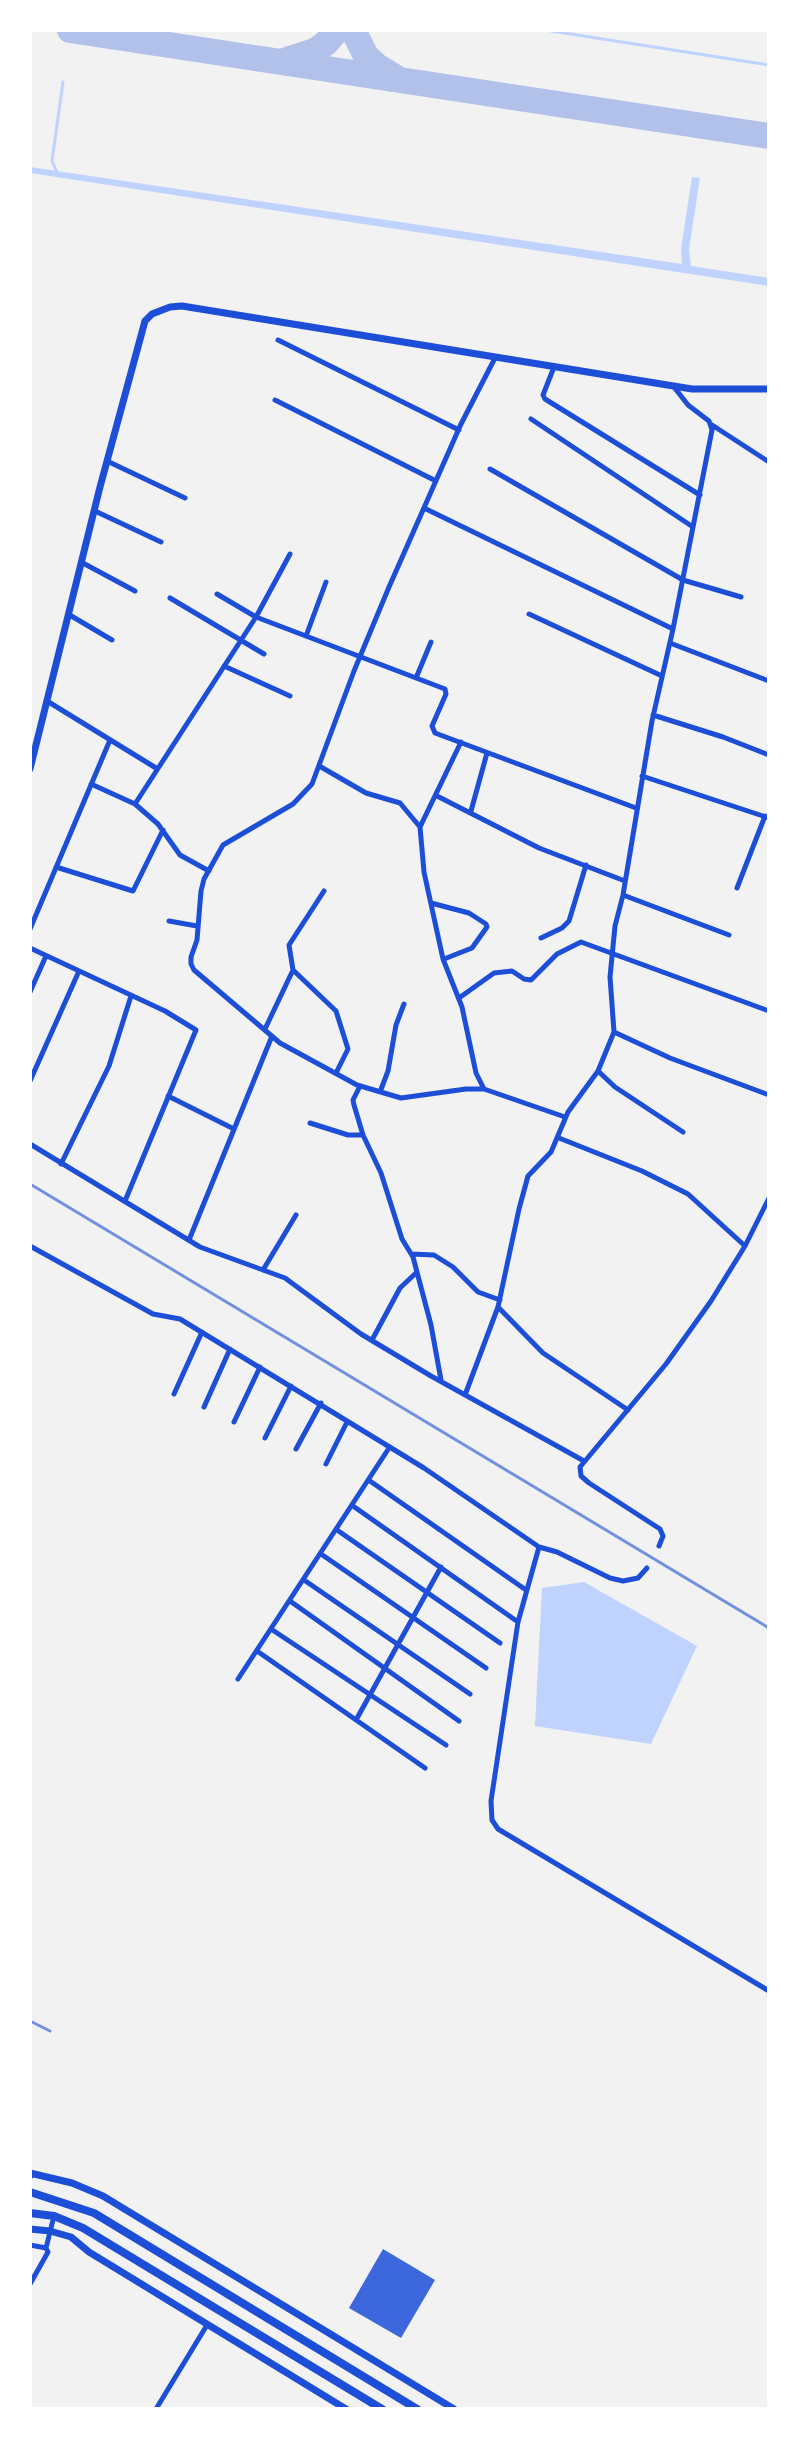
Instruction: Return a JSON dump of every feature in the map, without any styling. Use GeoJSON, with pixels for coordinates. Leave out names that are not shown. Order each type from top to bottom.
{"type":"FeatureCollection","features":[{"type":"Feature","properties":{"kind":"main road"},"geometry":{"type":"LineString","coordinates":[[30,2192],[94,2213],[417,2409]]}},
{"type":"Feature","properties":{"kind":"main road"},"geometry":{"type":"LineString","coordinates":[[30,2213],[54,2216],[83,2228],[382,2409]]}},
{"type":"Feature","properties":{"kind":"street"},"geometry":{"type":"LineString","coordinates":[[30,769],[107,461],[145,321],[152,314],[182,306],[692,389],[769,389]]}},
{"type":"Feature","properties":{"kind":"street"},"geometry":{"type":"LineString","coordinates":[[278,340],[459,430]]}},
{"type":"Feature","properties":{"kind":"street"},"geometry":{"type":"LineString","coordinates":[[495,358],[459,430],[360,656],[321,767],[312,784],[293,804],[223,845],[201,891],[197,940],[191,957],[194,970],[280,1043],[360,1086],[401,1098],[484,1089],[565,1117]]}},
{"type":"Feature","properties":{"kind":"street"},"geometry":{"type":"LineString","coordinates":[[554,367],[543,395],[545,399],[700,495]]}},
{"type":"Feature","properties":{"kind":"street"},"geometry":{"type":"LineString","coordinates":[[674,386],[688,405],[706,417],[711,425],[769,462]]}},
{"type":"Feature","properties":{"kind":"street"},"geometry":{"type":"LineString","coordinates":[[275,400],[436,481]]}},
{"type":"Feature","properties":{"kind":"street"},"geometry":{"type":"LineString","coordinates":[[531,419],[693,527]]}},
{"type":"Feature","properties":{"kind":"street"},"geometry":{"type":"LineString","coordinates":[[465,1395],[499,1304],[528,1176],[551,1152],[565,1117],[598,1071],[614,1032],[611,953],[653,715],[700,495],[711,425]]}},
{"type":"Feature","properties":{"kind":"street"},"geometry":{"type":"LineString","coordinates":[[107,461],[185,498]]}},
{"type":"Feature","properties":{"kind":"street"},"geometry":{"type":"LineString","coordinates":[[490,469],[683,580],[741,597]]}},
{"type":"Feature","properties":{"kind":"street"},"geometry":{"type":"LineString","coordinates":[[424,508],[673,629]]}},
{"type":"Feature","properties":{"kind":"street"},"geometry":{"type":"LineString","coordinates":[[94,510],[161,542]]}},
{"type":"Feature","properties":{"kind":"street"},"geometry":{"type":"LineString","coordinates":[[135,804],[256,617],[290,554]]}},
{"type":"Feature","properties":{"kind":"street"},"geometry":{"type":"LineString","coordinates":[[81,562],[135,591]]}},
{"type":"Feature","properties":{"kind":"street"},"geometry":{"type":"LineString","coordinates":[[306,636],[326,582]]}},
{"type":"Feature","properties":{"kind":"street"},"geometry":{"type":"LineString","coordinates":[[217,594],[256,617],[446,691],[432,729],[435,733],[636,808]]}},
{"type":"Feature","properties":{"kind":"street"},"geometry":{"type":"LineString","coordinates":[[170,598],[264,654]]}},
{"type":"Feature","properties":{"kind":"street"},"geometry":{"type":"LineString","coordinates":[[67,614],[112,640]]}},
{"type":"Feature","properties":{"kind":"street"},"geometry":{"type":"LineString","coordinates":[[529,614],[662,676]]}},
{"type":"Feature","properties":{"kind":"street"},"geometry":{"type":"LineString","coordinates":[[416,678],[431,642]]}},
{"type":"Feature","properties":{"kind":"street"},"geometry":{"type":"LineString","coordinates":[[670,643],[769,681]]}},
{"type":"Feature","properties":{"kind":"street"},"geometry":{"type":"LineString","coordinates":[[224,666],[290,696]]}},
{"type":"Feature","properties":{"kind":"street"},"geometry":{"type":"LineString","coordinates":[[46,701],[156,768]]}},
{"type":"Feature","properties":{"kind":"street"},"geometry":{"type":"LineString","coordinates":[[653,715],[769,755]]}},
{"type":"Feature","properties":{"kind":"street"},"geometry":{"type":"LineString","coordinates":[[30,929],[110,740]]}},
{"type":"Feature","properties":{"kind":"street"},"geometry":{"type":"LineString","coordinates":[[461,742],[420,827],[423,862],[443,959],[459,998],[476,1073],[484,1089]]}},
{"type":"Feature","properties":{"kind":"street"},"geometry":{"type":"LineString","coordinates":[[471,811],[487,753]]}},
{"type":"Feature","properties":{"kind":"street"},"geometry":{"type":"LineString","coordinates":[[321,767],[366,793],[400,803],[420,827]]}},
{"type":"Feature","properties":{"kind":"street"},"geometry":{"type":"LineString","coordinates":[[642,776],[767,817],[737,888]]}},
{"type":"Feature","properties":{"kind":"street"},"geometry":{"type":"LineString","coordinates":[[91,784],[135,804],[163,830],[180,855],[209,871]]}},
{"type":"Feature","properties":{"kind":"street"},"geometry":{"type":"LineString","coordinates":[[437,796],[539,848],[625,881]]}},
{"type":"Feature","properties":{"kind":"street"},"geometry":{"type":"LineString","coordinates":[[56,867],[133,891],[163,830]]}},
{"type":"Feature","properties":{"kind":"street"},"geometry":{"type":"LineString","coordinates":[[541,938],[569,921],[586,865]]}},
{"type":"Feature","properties":{"kind":"street"},"geometry":{"type":"LineString","coordinates":[[265,1029],[293,970],[289,945],[324,891]]}},
{"type":"Feature","properties":{"kind":"street"},"geometry":{"type":"LineString","coordinates":[[623,895],[729,935]]}},
{"type":"Feature","properties":{"kind":"street"},"geometry":{"type":"LineString","coordinates":[[431,903],[469,913],[487,927],[472,948],[443,959]]}},
{"type":"Feature","properties":{"kind":"street"},"geometry":{"type":"LineString","coordinates":[[169,921],[197,926]]}},
{"type":"Feature","properties":{"kind":"street"},"geometry":{"type":"LineString","coordinates":[[459,998],[494,973],[512,971],[531,980],[557,954],[581,942],[769,1011]]}},
{"type":"Feature","properties":{"kind":"street"},"geometry":{"type":"LineString","coordinates":[[30,948],[168,1013],[196,1030],[125,1201]]}},
{"type":"Feature","properties":{"kind":"street"},"geometry":{"type":"LineString","coordinates":[[30,992],[46,956]]}},
{"type":"Feature","properties":{"kind":"street"},"geometry":{"type":"LineString","coordinates":[[293,970],[336,1011],[348,1046],[336,1073]]}},
{"type":"Feature","properties":{"kind":"street"},"geometry":{"type":"LineString","coordinates":[[30,1081],[79,971]]}},
{"type":"Feature","properties":{"kind":"street"},"geometry":{"type":"LineString","coordinates":[[61,1164],[110,1064],[131,995]]}},
{"type":"Feature","properties":{"kind":"street"},"geometry":{"type":"LineString","coordinates":[[380,1092],[404,1004]]}},
{"type":"Feature","properties":{"kind":"street"},"geometry":{"type":"LineString","coordinates":[[614,1032],[670,1058],[769,1095]]}},
{"type":"Feature","properties":{"kind":"street"},"geometry":{"type":"LineString","coordinates":[[189,1240],[272,1036]]}},
{"type":"Feature","properties":{"kind":"street"},"geometry":{"type":"LineString","coordinates":[[598,1071],[615,1087],[683,1132]]}},
{"type":"Feature","properties":{"kind":"street"},"geometry":{"type":"LineString","coordinates":[[360,1086],[353,1102],[363,1135],[382,1175],[402,1239],[412,1254],[441,1381]]}},
{"type":"Feature","properties":{"kind":"street"},"geometry":{"type":"LineString","coordinates":[[168,1096],[234,1129]]}},
{"type":"Feature","properties":{"kind":"street"},"geometry":{"type":"LineString","coordinates":[[310,1123],[348,1135],[363,1135]]}},
{"type":"Feature","properties":{"kind":"street"},"geometry":{"type":"LineString","coordinates":[[559,1138],[642,1171],[688,1194],[745,1246]]}},
{"type":"Feature","properties":{"kind":"street"},"geometry":{"type":"LineString","coordinates":[[30,1144],[200,1247],[291,1282],[372,1340],[584,1461]]}},
{"type":"Feature","properties":{"kind":"street"},"geometry":{"type":"LineString","coordinates":[[659,1546],[663,1536],[660,1529],[589,1483],[581,1476],[580,1467],[666,1364],[715,1295],[769,1198]]}},
{"type":"Feature","properties":{"kind":"street"},"geometry":{"type":"LineString","coordinates":[[263,1270],[296,1215]]}},
{"type":"Feature","properties":{"kind":"street"},"geometry":{"type":"LineString","coordinates":[[30,1246],[153,1314],[180,1319],[202,1332],[424,1468],[539,1547],[623,1581],[638,1578],[647,1568]]}},
{"type":"Feature","properties":{"kind":"street"},"geometry":{"type":"LineString","coordinates":[[412,1254],[434,1255],[453,1267],[478,1292],[499,1304],[543,1353],[628,1410]]}},
{"type":"Feature","properties":{"kind":"street"},"geometry":{"type":"LineString","coordinates":[[372,1340],[400,1288],[417,1272]]}},
{"type":"Feature","properties":{"kind":"street"},"geometry":{"type":"LineString","coordinates":[[174,1394],[202,1332]]}},
{"type":"Feature","properties":{"kind":"street"},"geometry":{"type":"LineString","coordinates":[[204,1407],[230,1349]]}},
{"type":"Feature","properties":{"kind":"street"},"geometry":{"type":"LineString","coordinates":[[234,1422],[260,1367]]}},
{"type":"Feature","properties":{"kind":"street"},"geometry":{"type":"LineString","coordinates":[[265,1438],[291,1386]]}},
{"type":"Feature","properties":{"kind":"street"},"geometry":{"type":"LineString","coordinates":[[296,1449],[321,1403]]}},
{"type":"Feature","properties":{"kind":"street"},"geometry":{"type":"LineString","coordinates":[[326,1464],[347,1422]]}},
{"type":"Feature","properties":{"kind":"street"},"geometry":{"type":"LineString","coordinates":[[238,1679],[370,1481],[386,1446]]}},
{"type":"Feature","properties":{"kind":"street"},"geometry":{"type":"LineString","coordinates":[[370,1481],[527,1590]]}},
{"type":"Feature","properties":{"kind":"street"},"geometry":{"type":"LineString","coordinates":[[353,1506],[518,1622]]}},
{"type":"Feature","properties":{"kind":"street"},"geometry":{"type":"LineString","coordinates":[[337,1530],[500,1643]]}},
{"type":"Feature","properties":{"kind":"street"},"geometry":{"type":"LineString","coordinates":[[539,1547],[518,1622],[491,1801],[494,1825],[769,1991]]}},
{"type":"Feature","properties":{"kind":"street"},"geometry":{"type":"LineString","coordinates":[[321,1554],[486,1668]]}},
{"type":"Feature","properties":{"kind":"street"},"geometry":{"type":"LineString","coordinates":[[356,1720],[441,1567]]}},
{"type":"Feature","properties":{"kind":"street"},"geometry":{"type":"LineString","coordinates":[[304,1580],[470,1694]]}},
{"type":"Feature","properties":{"kind":"street"},"geometry":{"type":"LineString","coordinates":[[290,1601],[459,1721]]}},
{"type":"Feature","properties":{"kind":"street"},"geometry":{"type":"LineString","coordinates":[[271,1629],[446,1745]]}},
{"type":"Feature","properties":{"kind":"street"},"geometry":{"type":"LineString","coordinates":[[257,1651],[425,1768]]}},
{"type":"Feature","properties":{"kind":"street"},"geometry":{"type":"LineString","coordinates":[[30,2174],[72,2183],[103,2196],[454,2409]]}},
{"type":"Feature","properties":{"kind":"street"},"geometry":{"type":"LineString","coordinates":[[30,2284],[47,2257],[46,2248],[54,2216]]}},
{"type":"Feature","properties":{"kind":"street"},"geometry":{"type":"LineString","coordinates":[[30,2229],[71,2237],[89,2252],[346,2409]]}},
{"type":"Feature","properties":{"kind":"street"},"geometry":{"type":"LineString","coordinates":[[30,2245],[46,2248]]}},
{"type":"Feature","properties":{"kind":"street"},"geometry":{"type":"LineString","coordinates":[[156,2409],[207,2325]]}},
{"type":"Feature","properties":{"kind":"water"},"geometry":{"type":"Polygon","coordinates":[[[30,167],[682,264],[681,249],[692,177],[700,178],[689,249],[691,266],[769,278],[769,286],[30,173],[30,167]]]}},
{"type":"Feature","properties":{"kind":"water"},"geometry":{"type":"Polygon","coordinates":[[[584,1582],[697,1646],[651,1744],[535,1726],[542,1588],[584,1582]]]}},
{"type":"Feature","properties":{"kind":"building"},"geometry":{"type":"Polygon","coordinates":[[[383,2249],[435,2280],[401,2338],[349,2308],[383,2249]]]}},
{"type":"Feature","properties":{"kind":"waterway"},"geometry":{"type":"LineString","coordinates":[[545,30],[769,65]]}},
{"type":"Feature","properties":{"kind":"waterway"},"geometry":{"type":"LineString","coordinates":[[57,172],[52,161],[63,82]]}},
{"type":"Feature","properties":{"kind":"taxiway"},"geometry":{"type":"LineString","coordinates":[[70,30],[769,136]]}},
{"type":"Feature","properties":{"kind":"taxiway"},"geometry":{"type":"LineString","coordinates":[[287,60],[315,51],[337,30]]}},
{"type":"Feature","properties":{"kind":"taxiway"},"geometry":{"type":"LineString","coordinates":[[353,30],[366,56],[395,77]]}},
{"type":"Feature","properties":{"kind":"railway"},"geometry":{"type":"LineString","coordinates":[[30,1184],[769,1628]]}},
{"type":"Feature","properties":{"kind":"railway"},"geometry":{"type":"LineString","coordinates":[[30,2021],[50,2031]]}}]}
